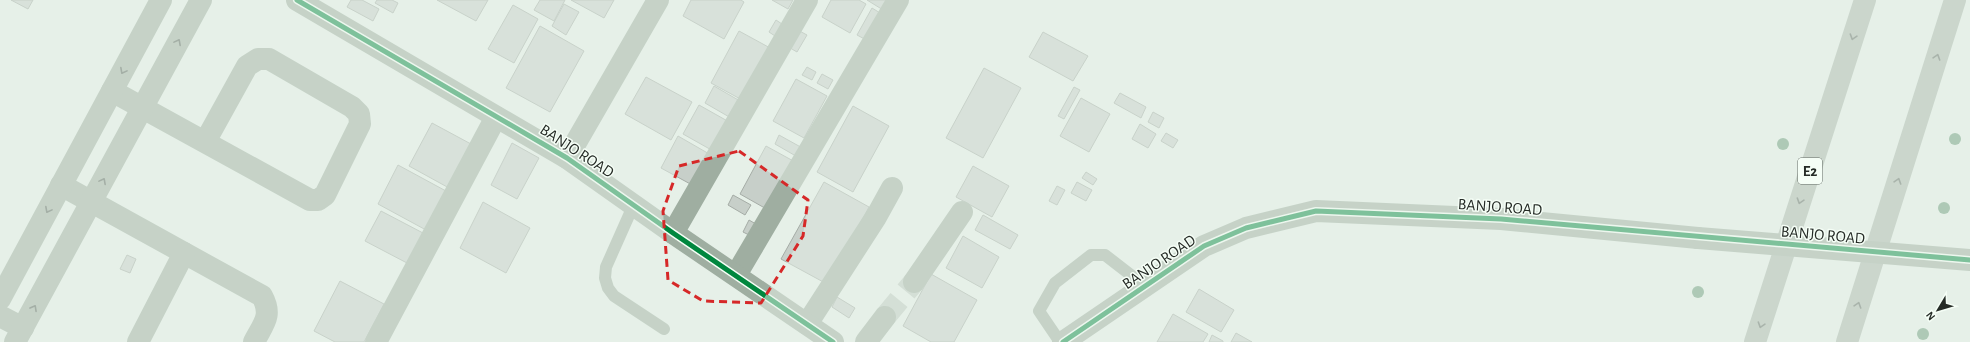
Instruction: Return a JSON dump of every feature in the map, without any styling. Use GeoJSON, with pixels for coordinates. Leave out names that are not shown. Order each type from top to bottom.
{"type":"FeatureCollection","features":[{"type":"Feature","properties":{"kind":"highway","name":"E2"},"geometry":{"type":"LineString","coordinates":[[1756,342],[1864,0]]}},
{"type":"Feature","properties":{"kind":"highway"},"geometry":{"type":"LineString","coordinates":[[1846,342],[1955,0]]}},
{"type":"Feature","properties":{"kind":"street"},"geometry":{"type":"LineString","coordinates":[[0,298],[161,0]]}},
{"type":"Feature","properties":{"kind":"street"},"geometry":{"type":"LineString","coordinates":[[0,316],[19,335],[201,0]]}},
{"type":"Feature","properties":{"kind":"street","name":"BANJO ROAD"},"geometry":{"type":"LineString","coordinates":[[297,0],[567,158],[673,233],[833,342]]}},
{"type":"Feature","properties":{"kind":"street"},"geometry":{"type":"LineString","coordinates":[[567,158],[658,0]]}},
{"type":"Feature","properties":{"kind":"street"},"geometry":{"type":"LineString","coordinates":[[673,233],[807,0]]}},
{"type":"Feature","properties":{"kind":"street"},"geometry":{"type":"LineString","coordinates":[[736,275],[898,0]]}},
{"type":"Feature","properties":{"kind":"street"},"geometry":{"type":"LineString","coordinates":[[133,52],[163,70]]}},
{"type":"Feature","properties":{"kind":"street"},"geometry":{"type":"LineString","coordinates":[[112,91],[310,200],[318,200],[325,196],[360,124],[358,114],[352,107],[269,60],[258,59],[247,66],[205,142]]}},
{"type":"Feature","properties":{"kind":"street"},"geometry":{"type":"LineString","coordinates":[[376,342],[496,117]]}},
{"type":"Feature","properties":{"kind":"street"},"geometry":{"type":"LineString","coordinates":[[61,185],[262,296],[267,305],[268,313],[254,342]]}},
{"type":"Feature","properties":{"kind":"street"},"geometry":{"type":"LineString","coordinates":[[807,324],[892,188]]}},
{"type":"Feature","properties":{"kind":"street","name":"BANJO ROAD"},"geometry":{"type":"LineString","coordinates":[[1063,342],[1204,246],[1246,228],[1316,210],[1500,219],[1698,238],[1970,260]]}},
{"type":"Feature","properties":{"kind":"street"},"geometry":{"type":"LineString","coordinates":[[914,282],[962,212]]}},
{"type":"Feature","properties":{"kind":"street"},"geometry":{"type":"LineString","coordinates":[[138,342],[184,253]]}},
{"type":"Feature","properties":{"kind":"street"},"geometry":{"type":"LineString","coordinates":[[866,342],[885,317]]}},
{"type":"Feature","properties":{"kind":"lane"},"geometry":{"type":"LineString","coordinates":[[634,204],[606,267],[605,278],[608,288],[614,296],[664,329]]}},
{"type":"Feature","properties":{"kind":"lane"},"geometry":{"type":"LineString","coordinates":[[1060,342],[1039,311],[1055,283],[1090,255],[1106,255],[1145,286]]}},
{"type":"Feature","properties":{"kind":"highlighted area"},"geometry":{"type":"Polygon","coordinates":[[[739,151],[808,200],[803,236],[761,303],[703,301],[668,280],[663,211],[679,166],[739,151]]]}},
{"type":"Feature","properties":{"kind":"building"},"geometry":{"type":"Polygon","coordinates":[[[11,0],[33,0],[28,9],[11,0]]]}},
{"type":"Feature","properties":{"kind":"building"},"geometry":{"type":"Polygon","coordinates":[[[351,0],[362,0],[379,9],[373,21],[347,7],[351,0]]]}},
{"type":"Feature","properties":{"kind":"building"},"geometry":{"type":"Polygon","coordinates":[[[377,0],[392,0],[398,3],[393,13],[375,3],[377,0]]]}},
{"type":"Feature","properties":{"kind":"building"},"geometry":{"type":"Polygon","coordinates":[[[437,0],[488,0],[476,21],[437,0]]]}},
{"type":"Feature","properties":{"kind":"building"},"geometry":{"type":"Polygon","coordinates":[[[540,0],[565,0],[554,21],[534,10],[540,0]]]}},
{"type":"Feature","properties":{"kind":"building"},"geometry":{"type":"Polygon","coordinates":[[[571,0],[614,0],[604,18],[571,0]]]}},
{"type":"Feature","properties":{"kind":"building"},"geometry":{"type":"Polygon","coordinates":[[[691,0],[741,0],[744,2],[724,39],[683,16],[691,0]]]}},
{"type":"Feature","properties":{"kind":"building"},"geometry":{"type":"Polygon","coordinates":[[[772,0],[793,0],[788,9],[772,0]]]}},
{"type":"Feature","properties":{"kind":"building"},"geometry":{"type":"Polygon","coordinates":[[[831,0],[859,0],[866,4],[850,33],[822,17],[831,0]]]}},
{"type":"Feature","properties":{"kind":"building"},"geometry":{"type":"Polygon","coordinates":[[[867,0],[895,0],[888,13],[867,0]]]}},
{"type":"Feature","properties":{"kind":"building"},"geometry":{"type":"Polygon","coordinates":[[[564,4],[579,12],[566,35],[552,26],[564,4]]]}},
{"type":"Feature","properties":{"kind":"building"},"geometry":{"type":"Polygon","coordinates":[[[513,5],[538,19],[514,63],[488,49],[513,5]]]}},
{"type":"Feature","properties":{"kind":"building"},"geometry":{"type":"Polygon","coordinates":[[[872,8],[885,16],[870,42],[857,35],[872,8]]]}},
{"type":"Feature","properties":{"kind":"building"},"geometry":{"type":"Polygon","coordinates":[[[776,20],[782,24],[775,36],[769,32],[776,20]]]}},
{"type":"Feature","properties":{"kind":"building"},"geometry":{"type":"Polygon","coordinates":[[[540,26],[584,51],[550,112],[506,88],[540,26]]]}},
{"type":"Feature","properties":{"kind":"building"},"geometry":{"type":"Polygon","coordinates":[[[794,28],[807,35],[797,52],[785,45],[794,28]]]}},
{"type":"Feature","properties":{"kind":"building"},"geometry":{"type":"Polygon","coordinates":[[[739,31],[772,49],[744,101],[711,83],[739,31]]]}},
{"type":"Feature","properties":{"kind":"building"},"geometry":{"type":"Polygon","coordinates":[[[1043,32],[1088,56],[1073,81],[1029,57],[1043,32]]]}},
{"type":"Feature","properties":{"kind":"building"},"geometry":{"type":"Polygon","coordinates":[[[807,67],[816,72],[812,80],[802,75],[807,67]]]}},
{"type":"Feature","properties":{"kind":"building"},"geometry":{"type":"Polygon","coordinates":[[[984,68],[1021,88],[983,158],[946,138],[984,68]]]}},
{"type":"Feature","properties":{"kind":"building"},"geometry":{"type":"Polygon","coordinates":[[[822,74],[833,80],[828,89],[817,83],[822,74]]]}},
{"type":"Feature","properties":{"kind":"building"},"geometry":{"type":"Polygon","coordinates":[[[646,77],[692,102],[671,140],[625,114],[646,77]]]}},
{"type":"Feature","properties":{"kind":"building"},"geometry":{"type":"Polygon","coordinates":[[[796,79],[827,96],[804,138],[773,121],[796,79]]]}},
{"type":"Feature","properties":{"kind":"building"},"geometry":{"type":"Polygon","coordinates":[[[714,86],[740,101],[731,118],[705,103],[714,86]]]}},
{"type":"Feature","properties":{"kind":"building"},"geometry":{"type":"Polygon","coordinates":[[[1074,87],[1080,90],[1064,119],[1058,116],[1074,87]]]}},
{"type":"Feature","properties":{"kind":"building"},"geometry":{"type":"Polygon","coordinates":[[[1120,93],[1146,107],[1141,118],[1114,103],[1120,93]]]}},
{"type":"Feature","properties":{"kind":"building"},"geometry":{"type":"Polygon","coordinates":[[[1081,98],[1110,114],[1089,152],[1060,136],[1081,98]]]}},
{"type":"Feature","properties":{"kind":"building"},"geometry":{"type":"Polygon","coordinates":[[[699,105],[731,123],[715,152],[683,134],[699,105]]]}},
{"type":"Feature","properties":{"kind":"building"},"geometry":{"type":"Polygon","coordinates":[[[853,106],[889,126],[853,192],[817,172],[853,106]]]}},
{"type":"Feature","properties":{"kind":"building"},"geometry":{"type":"Polygon","coordinates":[[[1153,112],[1164,118],[1159,128],[1148,122],[1153,112]]]}},
{"type":"Feature","properties":{"kind":"building"},"geometry":{"type":"Polygon","coordinates":[[[432,123],[471,144],[449,188],[409,166],[432,123]]]}},
{"type":"Feature","properties":{"kind":"building"},"geometry":{"type":"Polygon","coordinates":[[[1140,124],[1156,134],[1148,148],[1132,139],[1140,124]]]}},
{"type":"Feature","properties":{"kind":"building"},"geometry":{"type":"Polygon","coordinates":[[[1166,133],[1178,140],[1173,148],[1161,141],[1166,133]]]}},
{"type":"Feature","properties":{"kind":"building"},"geometry":{"type":"Polygon","coordinates":[[[779,135],[806,150],[801,159],[775,144],[779,135]]]}},
{"type":"Feature","properties":{"kind":"building"},"geometry":{"type":"Polygon","coordinates":[[[678,136],[711,155],[694,186],[661,168],[678,136]]]}},
{"type":"Feature","properties":{"kind":"building"},"geometry":{"type":"Polygon","coordinates":[[[512,143],[539,158],[517,199],[491,185],[512,143]]]}},
{"type":"Feature","properties":{"kind":"building"},"geometry":{"type":"Polygon","coordinates":[[[766,146],[797,163],[770,211],[740,194],[766,146]]]}},
{"type":"Feature","properties":{"kind":"building"},"geometry":{"type":"Polygon","coordinates":[[[398,165],[446,191],[426,230],[378,204],[398,165]]]}},
{"type":"Feature","properties":{"kind":"building"},"geometry":{"type":"Polygon","coordinates":[[[973,166],[1009,186],[992,217],[956,197],[973,166]]]}},
{"type":"Feature","properties":{"kind":"building"},"geometry":{"type":"Polygon","coordinates":[[[1086,172],[1097,179],[1093,185],[1082,178],[1086,172]]]}},
{"type":"Feature","properties":{"kind":"building"},"geometry":{"type":"Polygon","coordinates":[[[824,182],[869,207],[827,284],[781,259],[824,182]]]}},
{"type":"Feature","properties":{"kind":"building"},"geometry":{"type":"Polygon","coordinates":[[[1077,182],[1092,190],[1086,201],[1071,193],[1077,182]]]}},
{"type":"Feature","properties":{"kind":"building"},"geometry":{"type":"Polygon","coordinates":[[[1057,186],[1065,190],[1057,205],[1049,201],[1057,186]]]}},
{"type":"Feature","properties":{"kind":"building"},"geometry":{"type":"Polygon","coordinates":[[[733,195],[751,205],[745,215],[728,205],[733,195]]]}},
{"type":"Feature","properties":{"kind":"building"},"geometry":{"type":"Polygon","coordinates":[[[483,202],[530,228],[506,273],[460,248],[483,202]]]}},
{"type":"Feature","properties":{"kind":"building"},"geometry":{"type":"Polygon","coordinates":[[[381,211],[423,233],[407,263],[365,241],[381,211]]]}},
{"type":"Feature","properties":{"kind":"building"},"geometry":{"type":"Polygon","coordinates":[[[983,215],[1018,235],[1010,249],[975,230],[983,215]]]}},
{"type":"Feature","properties":{"kind":"building"},"geometry":{"type":"Polygon","coordinates":[[[749,220],[761,227],[755,238],[743,232],[749,220]]]}},
{"type":"Feature","properties":{"kind":"building"},"geometry":{"type":"Polygon","coordinates":[[[963,236],[999,257],[982,288],[946,268],[963,236]]]}},
{"type":"Feature","properties":{"kind":"building"},"geometry":{"type":"Polygon","coordinates":[[[127,255],[136,259],[130,273],[120,269],[127,255]]]}},
{"type":"Feature","properties":{"kind":"building"},"geometry":{"type":"Polygon","coordinates":[[[931,274],[977,300],[954,342],[931,342],[903,326],[931,274]]]}},
{"type":"Feature","properties":{"kind":"building"},"geometry":{"type":"Polygon","coordinates":[[[340,281],[384,304],[364,342],[335,342],[314,331],[340,281]]]}},
{"type":"Feature","properties":{"kind":"building"},"geometry":{"type":"Polygon","coordinates":[[[1199,289],[1234,310],[1221,332],[1186,312],[1199,289]]]}},
{"type":"Feature","properties":{"kind":"building"},"geometry":{"type":"Polygon","coordinates":[[[837,297],[855,308],[849,318],[832,307],[837,297]]]}},
{"type":"Feature","properties":{"kind":"building"},"geometry":{"type":"Polygon","coordinates":[[[1173,314],[1208,334],[1203,342],[1157,342],[1173,314]]]}},
{"type":"Feature","properties":{"kind":"building"},"geometry":{"type":"Polygon","coordinates":[[[1236,333],[1252,342],[1231,342],[1236,333]]]}},
{"type":"Feature","properties":{"kind":"building"},"geometry":{"type":"Polygon","coordinates":[[[1212,335],[1223,341],[1223,342],[1209,342],[1212,335]]]}},
{"type":"Feature","properties":{"kind":"tunnel"},"geometry":{"type":"LineString","coordinates":[[885,317],[914,282]]}},
{"type":"Feature","properties":{"kind":"cycle path"},"geometry":{"type":"LineString","coordinates":[[297,0],[567,158],[673,233],[833,342]]}},
{"type":"Feature","properties":{"kind":"cycle path"},"geometry":{"type":"LineString","coordinates":[[1063,342],[1204,246],[1246,228],[1316,211],[1501,219],[1970,260]]}}]}
